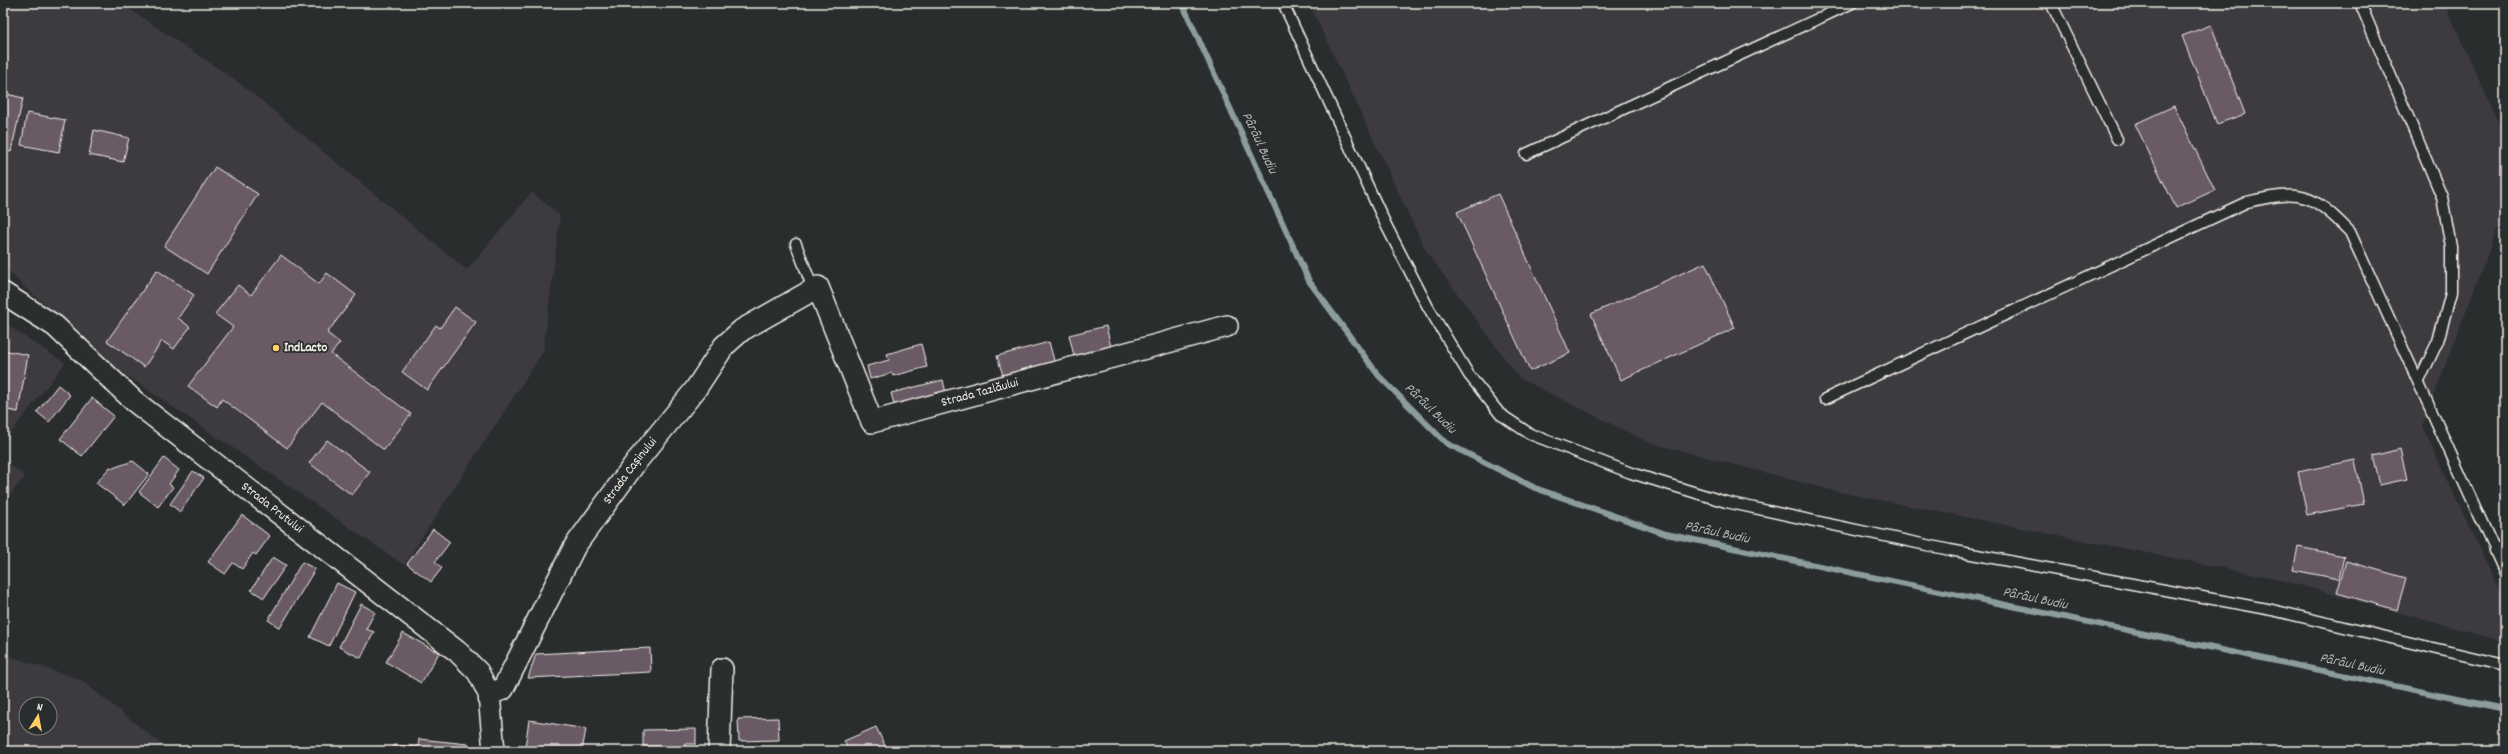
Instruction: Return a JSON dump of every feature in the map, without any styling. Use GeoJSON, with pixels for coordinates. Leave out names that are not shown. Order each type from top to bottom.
{"type":"FeatureCollection","features":[{"type":"Feature","properties":{"kind":"street","name":"Strada Tazlăului"},"geometry":{"type":"LineString","coordinates":[[816,288],[872,422],[1227,326]]}},
{"type":"Feature","properties":{"kind":"street","name":"Strada Cașinului"},"geometry":{"type":"LineString","coordinates":[[489,694],[503,689],[575,546],[636,462],[695,390],[724,346],[742,330],[816,288]]}},
{"type":"Feature","properties":{"kind":"street","name":"Strada Prutului"},"geometry":{"type":"LineString","coordinates":[[3,292],[55,326],[134,401],[458,652],[478,672],[489,694],[494,751]]}},
{"type":"Feature","properties":{"kind":"street"},"geometry":{"type":"LineString","coordinates":[[719,751],[722,669]]}},
{"type":"Feature","properties":{"kind":"lane"},"geometry":{"type":"LineString","coordinates":[[1283,3],[1386,225],[1428,307],[1469,375],[1500,414],[1530,434],[1631,473],[1726,502],[1950,550],[2272,610],[2505,665]]}},
{"type":"Feature","properties":{"kind":"lane"},"geometry":{"type":"LineString","coordinates":[[1526,154],[1852,3]]}},
{"type":"Feature","properties":{"kind":"lane"},"geometry":{"type":"LineString","coordinates":[[2051,3],[2117,139]]}},
{"type":"Feature","properties":{"kind":"lane"},"geometry":{"type":"LineString","coordinates":[[2360,3],[2440,190],[2449,234],[2452,267],[2451,293],[2438,341],[2419,381]]}},
{"type":"Feature","properties":{"kind":"lane"},"geometry":{"type":"LineString","coordinates":[[1825,399],[2247,202],[2283,194],[2318,202],[2350,232],[2505,573]]}},
{"type":"Feature","properties":{"kind":"lane"},"geometry":{"type":"LineString","coordinates":[[796,244],[816,288]]}},
{"type":"Feature","properties":{"kind":"lane"},"geometry":{"type":"LineString","coordinates":[[2494,551],[2505,546]]}},
{"type":"Feature","properties":{"kind":"shaded area"},"geometry":{"type":"Polygon","coordinates":[[[3,3],[120,3],[237,81],[467,270],[532,192],[560,216],[543,352],[404,565],[119,370],[78,331],[26,289],[3,265],[3,3]]]}},
{"type":"Feature","properties":{"kind":"shaded area"},"geometry":{"type":"Polygon","coordinates":[[[1309,3],[2444,3],[2505,137],[2505,209],[2422,426],[2505,602],[2505,642],[2274,578],[1839,492],[1648,442],[1519,378],[1426,251],[1309,3]]]}},
{"type":"Feature","properties":{"kind":"shaded area"},"geometry":{"type":"Polygon","coordinates":[[[3,322],[65,363],[3,443],[3,322]]]}},
{"type":"Feature","properties":{"kind":"shaded area"},"geometry":{"type":"Polygon","coordinates":[[[3,460],[25,476],[3,503],[3,460]]]}},
{"type":"Feature","properties":{"kind":"shaded area"},"geometry":{"type":"Polygon","coordinates":[[[3,654],[81,680],[170,751],[3,751],[3,654]]]}},
{"type":"Feature","properties":{"kind":"building"},"geometry":{"type":"Polygon","coordinates":[[[2211,25],[2245,114],[2217,124],[2182,36],[2211,25]]]}},
{"type":"Feature","properties":{"kind":"building"},"geometry":{"type":"Polygon","coordinates":[[[3,93],[23,98],[11,152],[3,150],[3,93]]]}},
{"type":"Feature","properties":{"kind":"building"},"geometry":{"type":"Polygon","coordinates":[[[2174,106],[2215,190],[2176,208],[2135,124],[2174,106]]]}},
{"type":"Feature","properties":{"kind":"building"},"geometry":{"type":"Polygon","coordinates":[[[27,113],[65,120],[59,152],[21,145],[27,113]]]}},
{"type":"Feature","properties":{"kind":"building"},"geometry":{"type":"Polygon","coordinates":[[[94,130],[129,138],[123,162],[89,155],[94,130]]]}},
{"type":"Feature","properties":{"kind":"building"},"geometry":{"type":"Polygon","coordinates":[[[215,167],[258,194],[207,274],[164,246],[215,167]]]}},
{"type":"Feature","properties":{"kind":"building"},"geometry":{"type":"Polygon","coordinates":[[[1498,194],[1570,353],[1530,371],[1457,212],[1498,194]]]}},
{"type":"Feature","properties":{"kind":"building","name":"IndLacto"},"geometry":{"type":"Polygon","coordinates":[[[281,255],[319,284],[327,273],[356,295],[327,333],[340,343],[331,354],[411,414],[384,450],[322,402],[287,448],[222,399],[217,407],[188,386],[233,327],[215,314],[238,285],[251,295],[281,255]]]}},
{"type":"Feature","properties":{"kind":"building"},"geometry":{"type":"Polygon","coordinates":[[[1705,263],[1735,328],[1621,380],[1591,314],[1705,263]]]}},
{"type":"Feature","properties":{"kind":"building"},"geometry":{"type":"Polygon","coordinates":[[[157,270],[194,295],[178,318],[190,327],[174,349],[162,341],[144,367],[107,341],[157,270]]]}},
{"type":"Feature","properties":{"kind":"building"},"geometry":{"type":"Polygon","coordinates":[[[455,307],[476,322],[427,390],[402,372],[436,325],[440,328],[455,307]]]}},
{"type":"Feature","properties":{"kind":"building"},"geometry":{"type":"Polygon","coordinates":[[[1106,326],[1112,351],[1075,360],[1069,335],[1106,326]]]}},
{"type":"Feature","properties":{"kind":"building"},"geometry":{"type":"Polygon","coordinates":[[[1049,342],[1056,368],[1005,382],[997,356],[1049,342]]]}},
{"type":"Feature","properties":{"kind":"building"},"geometry":{"type":"Polygon","coordinates":[[[921,344],[927,367],[893,376],[892,373],[870,379],[867,366],[889,360],[887,354],[921,344]]]}},
{"type":"Feature","properties":{"kind":"building"},"geometry":{"type":"Polygon","coordinates":[[[3,350],[28,355],[18,412],[3,409],[3,350]]]}},
{"type":"Feature","properties":{"kind":"building"},"geometry":{"type":"Polygon","coordinates":[[[943,380],[947,398],[896,411],[891,393],[943,380]]]}},
{"type":"Feature","properties":{"kind":"building"},"geometry":{"type":"Polygon","coordinates":[[[58,385],[70,395],[49,422],[37,412],[58,385]]]}},
{"type":"Feature","properties":{"kind":"building"},"geometry":{"type":"Polygon","coordinates":[[[92,398],[114,416],[82,456],[60,439],[92,398]]]}},
{"type":"Feature","properties":{"kind":"building"},"geometry":{"type":"Polygon","coordinates":[[[327,440],[370,472],[352,495],[309,463],[327,440]]]}},
{"type":"Feature","properties":{"kind":"building"},"geometry":{"type":"Polygon","coordinates":[[[2400,449],[2407,479],[2380,485],[2373,456],[2400,449]]]}},
{"type":"Feature","properties":{"kind":"building"},"geometry":{"type":"Polygon","coordinates":[[[164,458],[179,470],[169,484],[173,487],[158,507],[139,492],[164,458]]]}},
{"type":"Feature","properties":{"kind":"building"},"geometry":{"type":"Polygon","coordinates":[[[2355,460],[2364,504],[2307,515],[2298,472],[2355,460]]]}},
{"type":"Feature","properties":{"kind":"building"},"geometry":{"type":"Polygon","coordinates":[[[133,461],[149,474],[125,505],[96,483],[110,467],[113,468],[133,461]]]}},
{"type":"Feature","properties":{"kind":"building"},"geometry":{"type":"Polygon","coordinates":[[[193,471],[204,478],[180,512],[170,504],[193,471]]]}},
{"type":"Feature","properties":{"kind":"building"},"geometry":{"type":"Polygon","coordinates":[[[242,515],[270,536],[256,555],[253,553],[242,569],[233,563],[225,574],[208,562],[242,515]]]}},
{"type":"Feature","properties":{"kind":"building"},"geometry":{"type":"Polygon","coordinates":[[[433,529],[450,542],[435,562],[442,568],[431,582],[407,564],[433,529]]]}},
{"type":"Feature","properties":{"kind":"building"},"geometry":{"type":"Polygon","coordinates":[[[2298,547],[2344,556],[2339,579],[2293,570],[2298,547]]]}},
{"type":"Feature","properties":{"kind":"building"},"geometry":{"type":"Polygon","coordinates":[[[273,557],[286,565],[264,598],[251,590],[273,557]]]}},
{"type":"Feature","properties":{"kind":"building"},"geometry":{"type":"Polygon","coordinates":[[[2346,561],[2406,578],[2397,610],[2337,593],[2346,561]]]}},
{"type":"Feature","properties":{"kind":"building"},"geometry":{"type":"Polygon","coordinates":[[[302,562],[315,569],[280,628],[268,620],[302,562]]]}},
{"type":"Feature","properties":{"kind":"building"},"geometry":{"type":"Polygon","coordinates":[[[337,583],[355,592],[329,646],[310,637],[337,583]]]}},
{"type":"Feature","properties":{"kind":"building"},"geometry":{"type":"Polygon","coordinates":[[[361,604],[375,612],[366,629],[374,632],[361,658],[339,647],[361,604]]]}},
{"type":"Feature","properties":{"kind":"building"},"geometry":{"type":"Polygon","coordinates":[[[403,633],[439,653],[421,683],[386,662],[403,633]]]}},
{"type":"Feature","properties":{"kind":"building"},"geometry":{"type":"Polygon","coordinates":[[[650,648],[651,672],[528,678],[536,654],[650,648]]]}},
{"type":"Feature","properties":{"kind":"building"},"geometry":{"type":"Polygon","coordinates":[[[778,718],[779,740],[739,741],[738,719],[778,718]]]}},
{"type":"Feature","properties":{"kind":"building"},"geometry":{"type":"Polygon","coordinates":[[[529,720],[586,729],[582,751],[547,751],[525,747],[529,720]]]}},
{"type":"Feature","properties":{"kind":"building"},"geometry":{"type":"Polygon","coordinates":[[[876,727],[887,750],[849,751],[844,741],[876,727]]]}},
{"type":"Feature","properties":{"kind":"building"},"geometry":{"type":"Polygon","coordinates":[[[696,729],[696,744],[685,744],[685,751],[660,751],[660,746],[643,746],[643,730],[696,729]]]}},
{"type":"Feature","properties":{"kind":"building"},"geometry":{"type":"Polygon","coordinates":[[[419,739],[468,744],[467,751],[393,751],[394,745],[418,747],[419,739]]]}},
{"type":"Feature","properties":{"kind":"waterway","name":"Pârâul Budiu"},"geometry":{"type":"LineString","coordinates":[[1182,3],[1309,281],[1379,376],[1446,443],[1535,488],[1666,534],[2505,709]]}},
{"type":"Feature","properties":{"kind":"place","name":"IndLacto"},"geometry":{"type":"Point","coordinates":[276,348]}}]}
